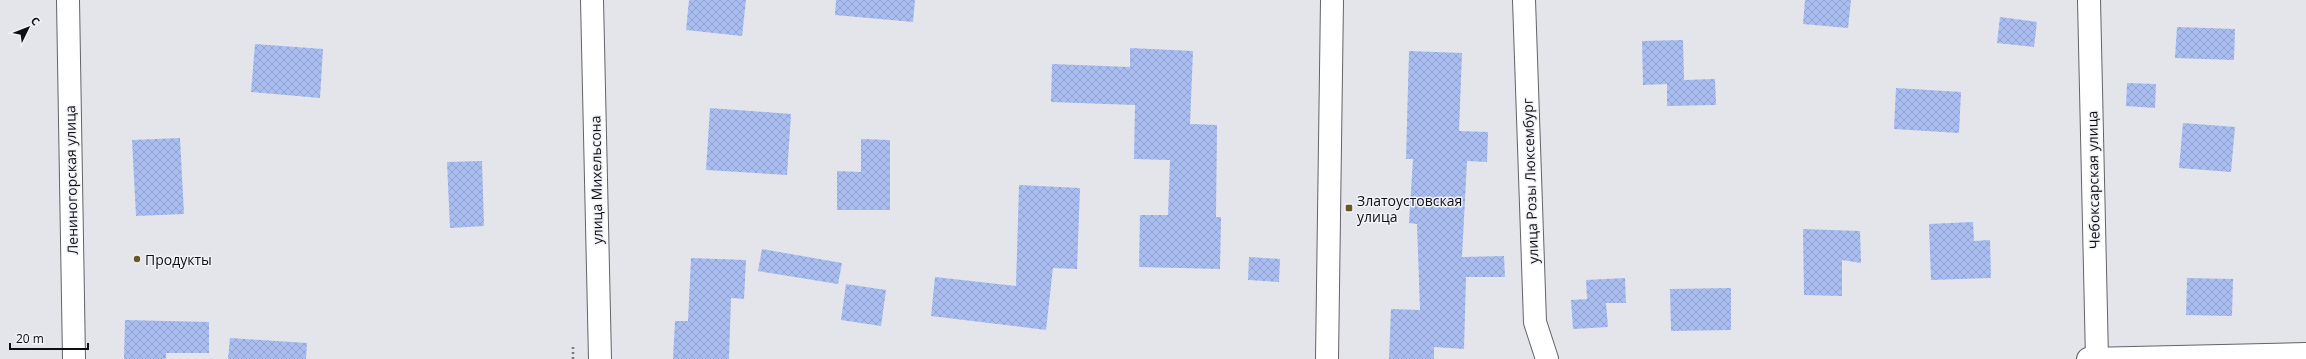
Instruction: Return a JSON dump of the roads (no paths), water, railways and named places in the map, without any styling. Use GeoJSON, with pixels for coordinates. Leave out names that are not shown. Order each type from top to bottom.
{"type":"FeatureCollection","features":[{"type":"Feature","properties":{"kind":"street","name":"Лениногорская улица"},"geometry":{"type":"LineString","coordinates":[[68,0],[74,359]]}},
{"type":"Feature","properties":{"kind":"street","name":"улица Михельсона"},"geometry":{"type":"LineString","coordinates":[[592,0],[600,359]]}},
{"type":"Feature","properties":{"kind":"street"},"geometry":{"type":"LineString","coordinates":[[1327,359],[1332,0]]}},
{"type":"Feature","properties":{"kind":"street","name":"улица Розы Люксембург"},"geometry":{"type":"LineString","coordinates":[[1524,0],[1535,322],[1547,359]]}},
{"type":"Feature","properties":{"kind":"street","name":"Чебоксарская улица"},"geometry":{"type":"LineString","coordinates":[[2089,0],[2097,359]]}},
{"type":"Feature","properties":{"kind":"street"},"geometry":{"type":"LineString","coordinates":[[2088,359],[2306,354]]}},
{"type":"Feature","properties":{"kind":"place","name":"Златоустовская улица"},"geometry":{"type":"Point","coordinates":[1349,208]}},
{"type":"Feature","properties":{"kind":"place","name":"Продукты"},"geometry":{"type":"Point","coordinates":[137,259]}}]}
